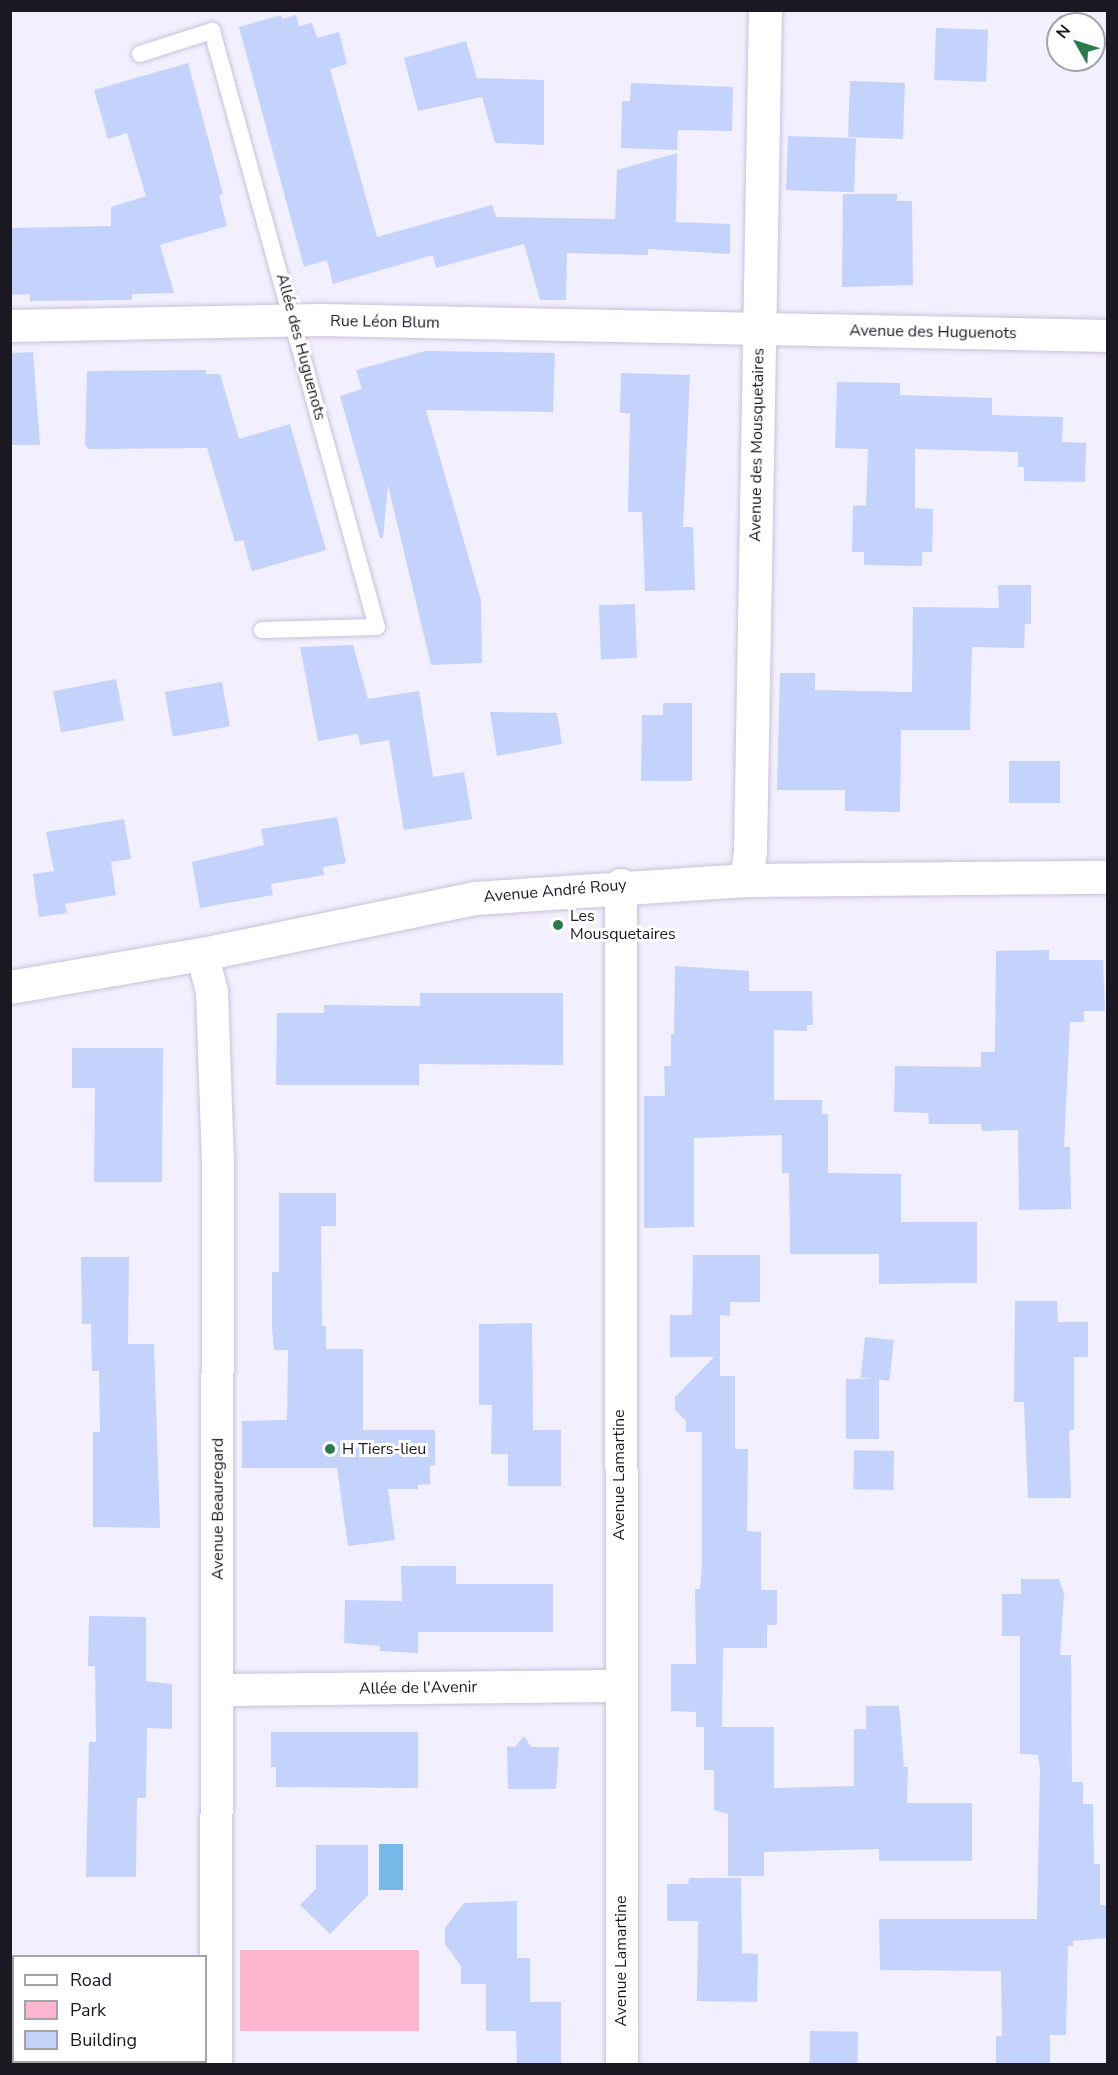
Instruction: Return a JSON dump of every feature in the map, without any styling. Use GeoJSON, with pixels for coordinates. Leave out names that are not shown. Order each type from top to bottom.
{"type":"FeatureCollection","features":[{"type":"Feature","properties":{"kind":"main road","name":"Avenue des Mousquetaires"},"geometry":{"type":"LineString","coordinates":[[746,880],[750,850],[765,10]]}},
{"type":"Feature","properties":{"kind":"main road","name":"Avenue André Rouy"},"geometry":{"type":"LineString","coordinates":[[10,987],[202,954],[475,898],[621,885],[746,880],[1107,877]]}},
{"type":"Feature","properties":{"kind":"street","name":"Rue Léon Blum"},"geometry":{"type":"LineString","coordinates":[[10,326],[295,320],[759,329]]}},
{"type":"Feature","properties":{"kind":"street","name":"Avenue des Huguenots"},"geometry":{"type":"LineString","coordinates":[[759,329],[1107,336]]}},
{"type":"Feature","properties":{"kind":"street","name":"Avenue Lamartine"},"geometry":{"type":"LineString","coordinates":[[621,885],[619,1686],[622,2064]]}},
{"type":"Feature","properties":{"kind":"street","name":"Avenue Beauregard"},"geometry":{"type":"LineString","coordinates":[[202,954],[212,992],[218,1160],[216,2064]]}},
{"type":"Feature","properties":{"kind":"street","name":"Allée de l'Avenir"},"geometry":{"type":"LineString","coordinates":[[218,1690],[619,1686]]}},
{"type":"Feature","properties":{"kind":"lane","name":"Allée des Huguenots"},"geometry":{"type":"LineString","coordinates":[[140,54],[212,31],[295,320],[377,627],[262,630]]}},
{"type":"Feature","properties":{"kind":"green space"},"geometry":{"type":"Polygon","coordinates":[[[240,1950],[419,1950],[419,2031],[240,2031],[240,1950]]]}},
{"type":"Feature","properties":{"kind":"water"},"geometry":{"type":"Polygon","coordinates":[[[379,1844],[403,1844],[403,1890],[379,1890],[379,1844]]]}},
{"type":"Feature","properties":{"kind":"building"},"geometry":{"type":"Polygon","coordinates":[[[281,15],[282,19],[296,15],[299,26],[312,23],[317,38],[339,32],[347,64],[330,69],[377,237],[492,205],[496,217],[615,219],[617,170],[677,153],[676,222],[730,224],[730,254],[648,249],[648,255],[567,253],[566,300],[540,300],[524,244],[436,268],[433,255],[333,284],[327,260],[304,267],[239,27],[281,15]]]}},
{"type":"Feature","properties":{"kind":"building"},"geometry":{"type":"Polygon","coordinates":[[[936,28],[988,30],[986,82],[934,80],[936,28]]]}},
{"type":"Feature","properties":{"kind":"building"},"geometry":{"type":"Polygon","coordinates":[[[466,41],[477,78],[544,80],[544,145],[495,143],[482,97],[418,111],[404,58],[466,41]]]}},
{"type":"Feature","properties":{"kind":"building"},"geometry":{"type":"Polygon","coordinates":[[[188,63],[223,194],[219,195],[227,226],[160,245],[174,293],[132,294],[132,300],[30,301],[30,294],[10,295],[10,228],[111,226],[111,207],[146,196],[127,133],[108,139],[94,90],[188,63]]]}},
{"type":"Feature","properties":{"kind":"building"},"geometry":{"type":"Polygon","coordinates":[[[850,81],[905,83],[903,139],[848,137],[850,81]]]}},
{"type":"Feature","properties":{"kind":"building"},"geometry":{"type":"Polygon","coordinates":[[[631,83],[733,87],[732,131],[678,130],[677,150],[621,148],[622,101],[630,101],[631,83]]]}},
{"type":"Feature","properties":{"kind":"building"},"geometry":{"type":"Polygon","coordinates":[[[788,136],[856,138],[854,192],[786,190],[788,136]]]}},
{"type":"Feature","properties":{"kind":"building"},"geometry":{"type":"Polygon","coordinates":[[[843,194],[897,194],[897,201],[912,201],[913,285],[842,287],[843,194]]]}},
{"type":"Feature","properties":{"kind":"building"},"geometry":{"type":"Polygon","coordinates":[[[425,351],[555,353],[553,412],[426,410],[481,600],[482,663],[431,665],[388,485],[383,538],[380,538],[340,396],[362,389],[356,370],[425,351]]]}},
{"type":"Feature","properties":{"kind":"building"},"geometry":{"type":"Polygon","coordinates":[[[33,352],[40,445],[10,445],[10,353],[33,352]]]}},
{"type":"Feature","properties":{"kind":"building"},"geometry":{"type":"Polygon","coordinates":[[[206,370],[206,374],[220,374],[239,439],[290,424],[326,550],[252,571],[243,540],[235,542],[207,448],[88,449],[85,444],[87,371],[206,370]]]}},
{"type":"Feature","properties":{"kind":"building"},"geometry":{"type":"Polygon","coordinates":[[[621,373],[690,375],[683,527],[693,527],[695,590],[645,591],[642,512],[628,512],[630,413],[620,413],[621,373]]]}},
{"type":"Feature","properties":{"kind":"building"},"geometry":{"type":"Polygon","coordinates":[[[837,382],[900,383],[900,395],[992,398],[992,415],[1063,417],[1062,442],[1086,443],[1085,482],[1024,481],[1024,467],[1018,467],[1018,452],[915,449],[915,508],[933,509],[932,552],[922,552],[922,566],[864,565],[864,552],[852,552],[853,506],[866,505],[868,449],[835,448],[837,382]]]}},
{"type":"Feature","properties":{"kind":"building"},"geometry":{"type":"Polygon","coordinates":[[[998,585],[1031,585],[1031,624],[1025,624],[1024,648],[972,647],[970,730],[901,730],[900,812],[845,811],[845,790],[777,790],[780,673],[815,673],[815,690],[912,692],[913,607],[999,608],[998,585]]]}},
{"type":"Feature","properties":{"kind":"building"},"geometry":{"type":"Polygon","coordinates":[[[635,604],[637,658],[601,659],[599,605],[635,604]]]}},
{"type":"Feature","properties":{"kind":"building"},"geometry":{"type":"Polygon","coordinates":[[[353,645],[368,699],[419,691],[433,777],[464,772],[472,819],[404,830],[389,740],[360,745],[358,734],[318,741],[300,647],[353,645]]]}},
{"type":"Feature","properties":{"kind":"building"},"geometry":{"type":"Polygon","coordinates":[[[116,679],[124,720],[61,732],[53,691],[116,679]]]}},
{"type":"Feature","properties":{"kind":"building"},"geometry":{"type":"Polygon","coordinates":[[[222,682],[230,726],[173,736],[165,692],[222,682]]]}},
{"type":"Feature","properties":{"kind":"building"},"geometry":{"type":"Polygon","coordinates":[[[663,703],[692,703],[692,781],[641,781],[642,715],[663,715],[663,703]]]}},
{"type":"Feature","properties":{"kind":"building"},"geometry":{"type":"Polygon","coordinates":[[[490,712],[557,713],[562,744],[497,756],[490,712]]]}},
{"type":"Feature","properties":{"kind":"building"},"geometry":{"type":"Polygon","coordinates":[[[1009,761],[1060,761],[1060,803],[1009,803],[1009,761]]]}},
{"type":"Feature","properties":{"kind":"building"},"geometry":{"type":"Polygon","coordinates":[[[337,817],[346,863],[323,867],[324,875],[271,884],[273,895],[200,908],[192,862],[264,845],[261,829],[337,817]]]}},
{"type":"Feature","properties":{"kind":"building"},"geometry":{"type":"Polygon","coordinates":[[[124,819],[131,859],[111,862],[116,895],[65,904],[67,913],[39,917],[33,874],[54,871],[46,832],[124,819]]]}},
{"type":"Feature","properties":{"kind":"building"},"geometry":{"type":"Polygon","coordinates":[[[1049,950],[1049,960],[1103,960],[1105,1011],[1084,1011],[1084,1022],[1070,1022],[1064,1147],[1070,1147],[1071,1209],[1019,1210],[1018,1130],[982,1131],[981,1124],[929,1124],[928,1113],[894,1112],[895,1066],[981,1067],[981,1052],[995,1052],[996,951],[1049,950]]]}},
{"type":"Feature","properties":{"kind":"building"},"geometry":{"type":"Polygon","coordinates":[[[675,966],[749,971],[749,991],[812,991],[813,1025],[807,1025],[807,1031],[774,1030],[774,1100],[822,1100],[822,1114],[828,1114],[828,1173],[901,1174],[901,1222],[977,1222],[977,1283],[879,1284],[879,1254],[790,1254],[789,1173],[782,1173],[782,1135],[694,1138],[694,1227],[644,1228],[644,1096],[665,1096],[664,1066],[671,1066],[671,1034],[674,1034],[675,966]]]}},
{"type":"Feature","properties":{"kind":"building"},"geometry":{"type":"Polygon","coordinates":[[[420,993],[563,993],[563,1065],[419,1064],[419,1085],[276,1085],[277,1013],[324,1013],[324,1005],[420,1006],[420,993]]]}},
{"type":"Feature","properties":{"kind":"building"},"geometry":{"type":"Polygon","coordinates":[[[72,1048],[163,1048],[162,1182],[94,1182],[95,1088],[72,1088],[72,1048]]]}},
{"type":"Feature","properties":{"kind":"building"},"geometry":{"type":"Polygon","coordinates":[[[279,1193],[336,1193],[336,1226],[321,1226],[322,1326],[326,1326],[326,1349],[363,1349],[363,1430],[435,1430],[435,1465],[430,1466],[430,1484],[418,1485],[418,1489],[388,1489],[395,1540],[348,1546],[337,1468],[242,1468],[242,1421],[287,1420],[288,1350],[274,1350],[272,1328],[272,1272],[279,1272],[279,1193]]]}},
{"type":"Feature","properties":{"kind":"building"},"geometry":{"type":"Polygon","coordinates":[[[693,1255],[760,1255],[760,1302],[730,1302],[730,1316],[720,1315],[720,1376],[735,1376],[735,1449],[748,1449],[747,1531],[761,1532],[761,1590],[777,1590],[777,1625],[767,1625],[767,1648],[723,1648],[722,1727],[774,1727],[774,1788],[854,1786],[854,1729],[866,1729],[866,1706],[899,1706],[904,1767],[908,1767],[907,1803],[972,1803],[972,1861],[879,1861],[879,1849],[764,1852],[764,1876],[728,1876],[728,1814],[714,1810],[714,1770],[704,1770],[704,1727],[696,1727],[696,1712],[671,1711],[671,1664],[696,1664],[695,1589],[700,1589],[702,1565],[702,1432],[686,1432],[686,1421],[675,1410],[675,1397],[714,1357],[670,1357],[670,1315],[692,1315],[693,1255]]]}},
{"type":"Feature","properties":{"kind":"building"},"geometry":{"type":"Polygon","coordinates":[[[81,1257],[129,1257],[128,1344],[154,1344],[160,1528],[93,1527],[93,1432],[100,1432],[99,1371],[92,1371],[91,1324],[82,1324],[81,1257]]]}},
{"type":"Feature","properties":{"kind":"building"},"geometry":{"type":"Polygon","coordinates":[[[1015,1301],[1057,1301],[1058,1322],[1088,1322],[1088,1357],[1074,1357],[1074,1430],[1069,1430],[1071,1498],[1028,1498],[1024,1402],[1014,1402],[1015,1301]]]}},
{"type":"Feature","properties":{"kind":"building"},"geometry":{"type":"Polygon","coordinates":[[[532,1323],[533,1430],[561,1430],[561,1486],[508,1486],[508,1454],[491,1454],[492,1405],[479,1405],[479,1324],[532,1323]]]}},
{"type":"Feature","properties":{"kind":"building"},"geometry":{"type":"Polygon","coordinates":[[[865,1337],[894,1340],[890,1381],[861,1378],[865,1337]]]}},
{"type":"Feature","properties":{"kind":"building"},"geometry":{"type":"Polygon","coordinates":[[[846,1379],[879,1379],[879,1439],[846,1439],[846,1379]]]}},
{"type":"Feature","properties":{"kind":"building"},"geometry":{"type":"Polygon","coordinates":[[[854,1450],[894,1451],[893,1490],[853,1489],[854,1450]]]}},
{"type":"Feature","properties":{"kind":"building"},"geometry":{"type":"Polygon","coordinates":[[[401,1566],[456,1566],[456,1584],[553,1584],[553,1632],[418,1632],[418,1653],[380,1651],[380,1646],[344,1643],[345,1600],[402,1601],[401,1566]]]}},
{"type":"Feature","properties":{"kind":"building"},"geometry":{"type":"Polygon","coordinates":[[[1021,1579],[1059,1579],[1064,1594],[1060,1655],[1071,1655],[1072,1782],[1083,1782],[1083,1804],[1093,1804],[1094,1864],[1100,1864],[1100,1905],[1107,1905],[1107,1938],[1073,1941],[1073,1946],[1068,1946],[1066,2035],[1050,2035],[1050,2064],[996,2064],[996,2036],[1002,2036],[1001,1971],[880,1970],[879,1919],[1037,1919],[1040,1770],[1038,1755],[1020,1754],[1020,1636],[1002,1636],[1002,1594],[1021,1594],[1021,1579]]]}},
{"type":"Feature","properties":{"kind":"building"},"geometry":{"type":"Polygon","coordinates":[[[89,1616],[146,1617],[146,1681],[172,1684],[172,1729],[147,1728],[146,1798],[137,1798],[136,1877],[86,1877],[89,1742],[96,1742],[95,1666],[88,1666],[89,1616]]]}},
{"type":"Feature","properties":{"kind":"building"},"geometry":{"type":"Polygon","coordinates":[[[271,1732],[418,1732],[418,1788],[276,1787],[276,1767],[271,1767],[271,1732]]]}},
{"type":"Feature","properties":{"kind":"building"},"geometry":{"type":"Polygon","coordinates":[[[524,1736],[531,1747],[559,1747],[556,1789],[508,1789],[507,1746],[515,1747],[524,1736]]]}},
{"type":"Feature","properties":{"kind":"building"},"geometry":{"type":"Polygon","coordinates":[[[316,1845],[368,1845],[368,1895],[330,1934],[300,1905],[316,1889],[316,1845]]]}},
{"type":"Feature","properties":{"kind":"building"},"geometry":{"type":"Polygon","coordinates":[[[689,1878],[741,1878],[742,1953],[758,1954],[757,2002],[697,2001],[698,1921],[667,1921],[667,1884],[688,1884],[689,1878]]]}},
{"type":"Feature","properties":{"kind":"building"},"geometry":{"type":"Polygon","coordinates":[[[517,1901],[517,1958],[530,1958],[530,2002],[561,2002],[561,2064],[517,2064],[516,2031],[486,2031],[486,1984],[461,1984],[461,1966],[445,1944],[445,1928],[464,1903],[517,1901]]]}},
{"type":"Feature","properties":{"kind":"building"},"geometry":{"type":"Polygon","coordinates":[[[810,2031],[858,2032],[857,2064],[809,2064],[810,2031]]]}},
{"type":"Feature","properties":{"kind":"place","name":"Les Mousquetaires"},"geometry":{"type":"Point","coordinates":[558,925]}},
{"type":"Feature","properties":{"kind":"place","name":"H Tiers-lieu"},"geometry":{"type":"Point","coordinates":[330,1449]}}]}
